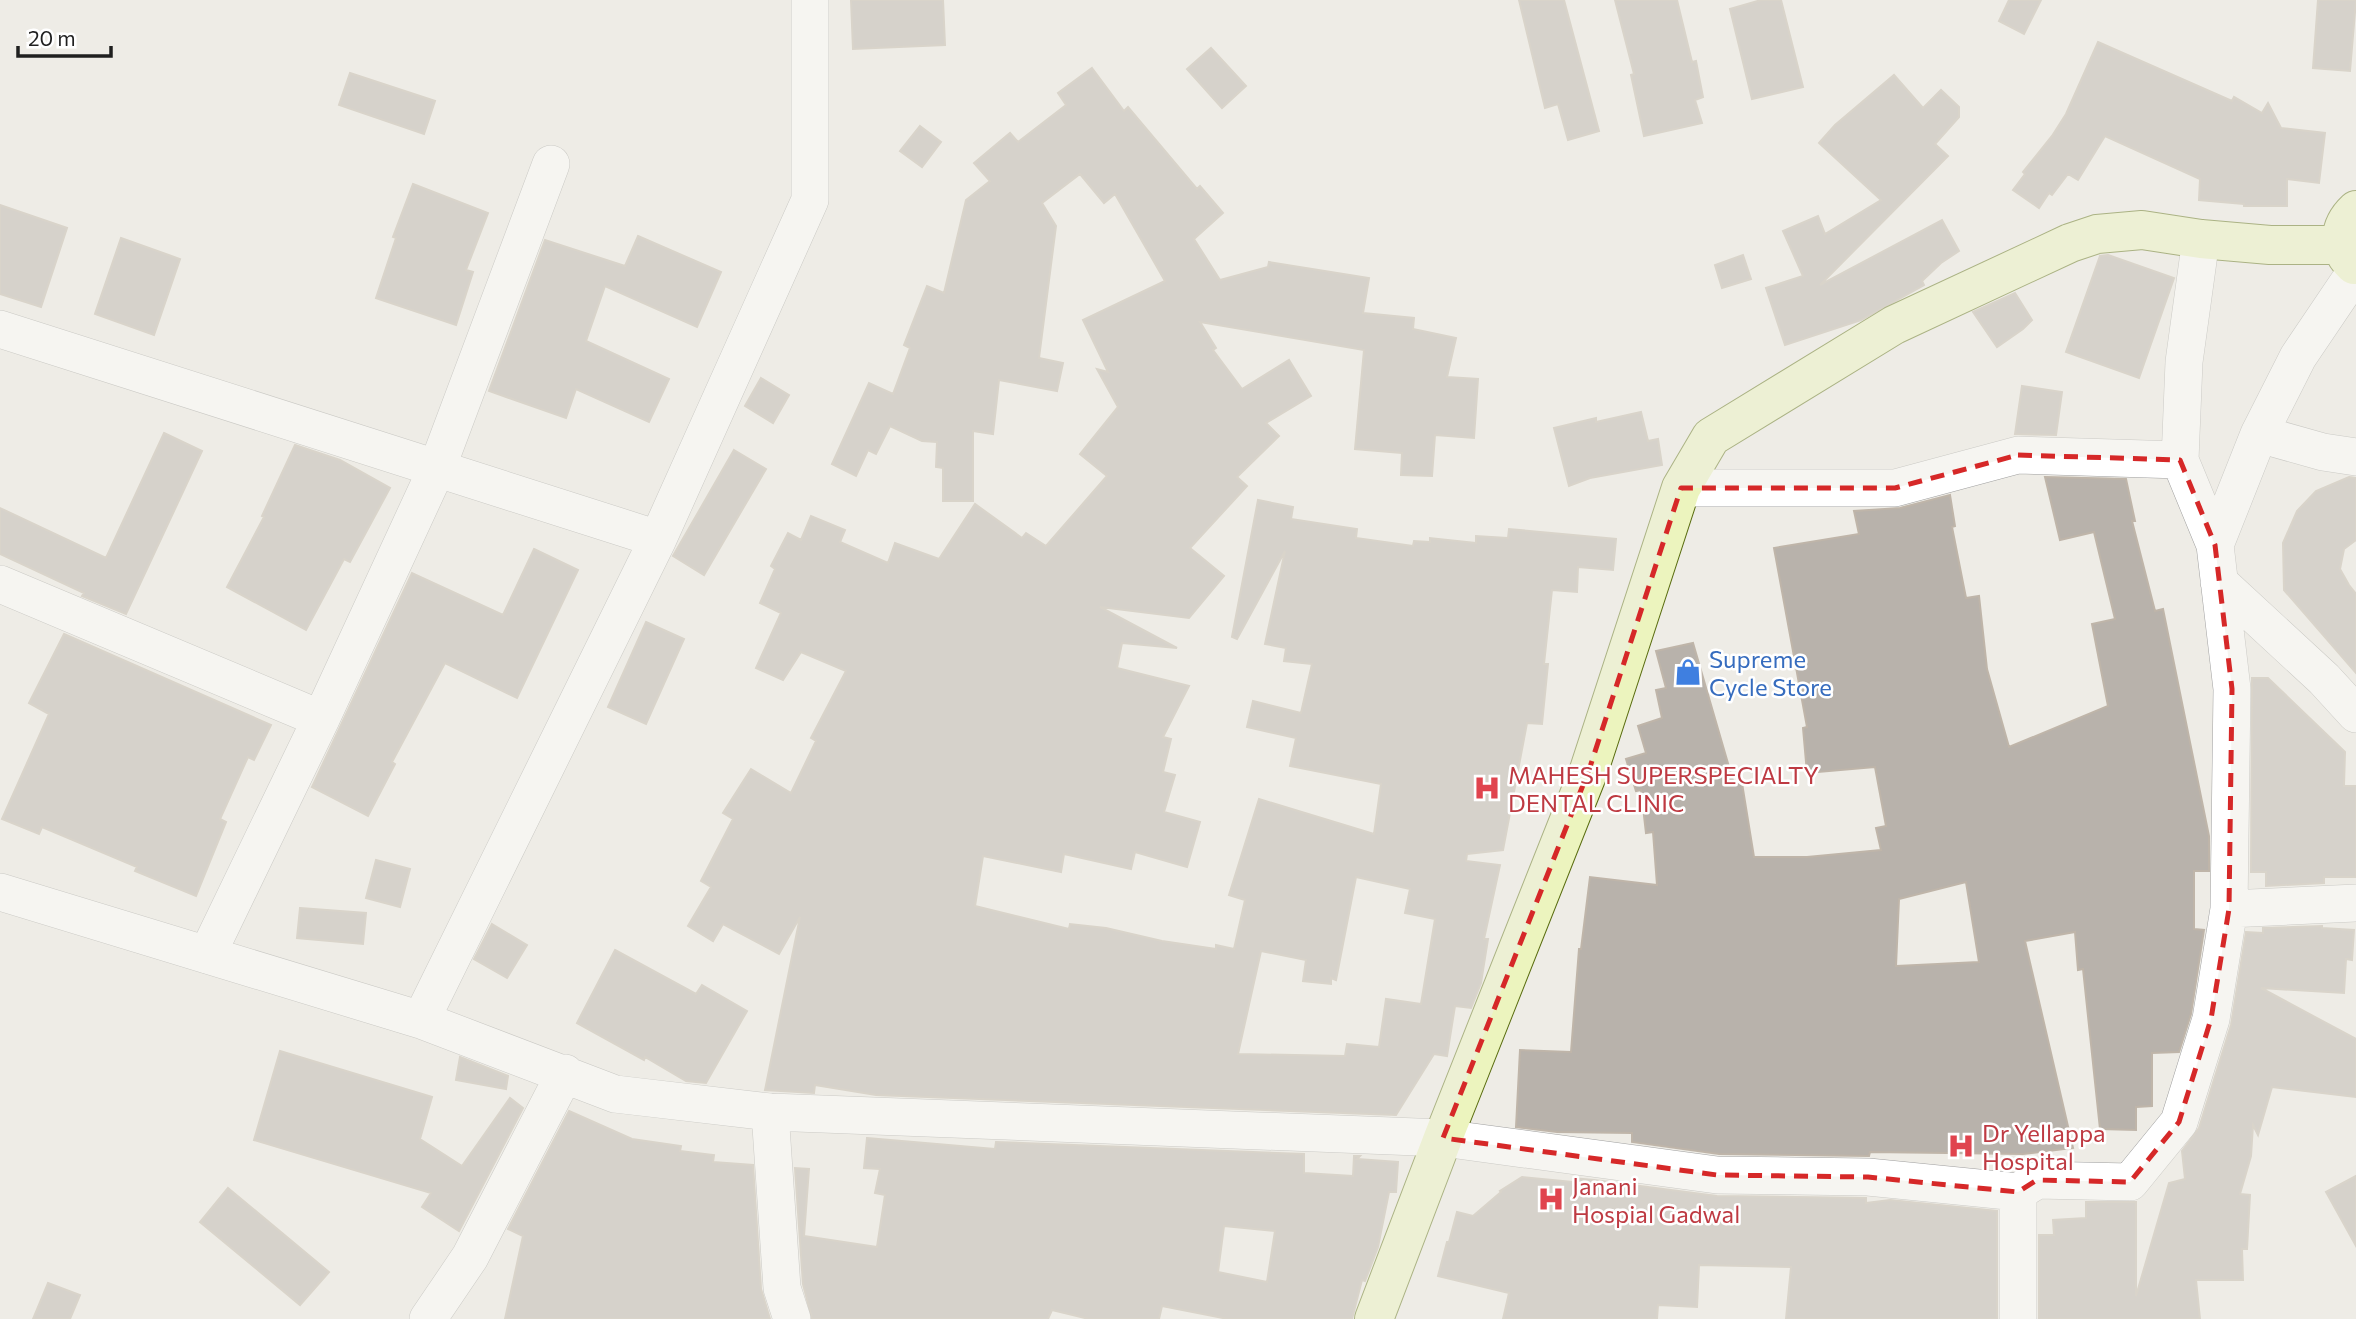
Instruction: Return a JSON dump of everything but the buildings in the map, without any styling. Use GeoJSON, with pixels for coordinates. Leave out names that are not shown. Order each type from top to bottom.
{"type":"FeatureCollection","features":[{"type":"Feature","properties":{"kind":"main road"},"geometry":{"type":"LineString","coordinates":[[2351,261],[2341,232],[2346,220],[2356,210]]}},
{"type":"Feature","properties":{"kind":"main road"},"geometry":{"type":"LineString","coordinates":[[1374,1319],[1588,770],[1681,488],[1711,437],[1895,325],[2070,243],[2096,234],[2143,230],[2201,240],[2270,245],[2351,261]]}},
{"type":"Feature","properties":{"kind":"street"},"geometry":{"type":"LineString","coordinates":[[421,1020],[658,539],[810,200],[810,0]]}},
{"type":"Feature","properties":{"kind":"street"},"geometry":{"type":"LineString","coordinates":[[206,955],[321,719],[437,468],[551,164]]}},
{"type":"Feature","properties":{"kind":"street"},"geometry":{"type":"LineString","coordinates":[[0,892],[421,1020],[615,1094],[770,1112],[1443,1138],[1717,1175],[1868,1177],[2018,1192],[2037,1180],[2130,1182],[2179,1122],[2211,1019],[2229,909],[2232,689],[2215,545],[2180,460],[2184,362],[2201,240]]}},
{"type":"Feature","properties":{"kind":"street"},"geometry":{"type":"LineString","coordinates":[[2215,545],[2259,434],[2351,261]]}},
{"type":"Feature","properties":{"kind":"street"},"geometry":{"type":"LineString","coordinates":[[0,329],[658,539]]}},
{"type":"Feature","properties":{"kind":"street"},"geometry":{"type":"LineString","coordinates":[[2259,434],[2323,452],[2356,457]]}},
{"type":"Feature","properties":{"kind":"street"},"geometry":{"type":"LineString","coordinates":[[1681,488],[1895,488],[2018,455],[2180,460]]}},
{"type":"Feature","properties":{"kind":"street"},"geometry":{"type":"LineString","coordinates":[[2219,582],[2324,679],[2356,714]]}},
{"type":"Feature","properties":{"kind":"street"},"geometry":{"type":"LineString","coordinates":[[0,584],[321,719]]}},
{"type":"Feature","properties":{"kind":"street"},"geometry":{"type":"LineString","coordinates":[[2229,909],[2356,903]]}},
{"type":"Feature","properties":{"kind":"street"},"geometry":{"type":"LineString","coordinates":[[428,1319],[471,1257],[565,1073]]}},
{"type":"Feature","properties":{"kind":"street"},"geometry":{"type":"LineString","coordinates":[[770,1112],[782,1288],[792,1319]]}},
{"type":"Feature","properties":{"kind":"street"},"geometry":{"type":"LineString","coordinates":[[2018,1192],[2018,1319]]}},
{"type":"Feature","properties":{"kind":"highlighted area"},"geometry":{"type":"Polygon","coordinates":[[[2018,455],[2180,460],[2215,545],[2232,689],[2229,909],[2211,1019],[2179,1122],[2130,1182],[2037,1180],[2018,1192],[1868,1177],[1717,1175],[1443,1138],[1589,770],[1681,488],[1895,488],[2018,455]]]}},
{"type":"Feature","properties":{"kind":"place","name":"Supreme Cycle Store"},"geometry":{"type":"Point","coordinates":[1688,672]}},
{"type":"Feature","properties":{"kind":"place","name":"MAHESH SUPERSPECIALTY DENTAL CLINIC"},"geometry":{"type":"Point","coordinates":[1487,788]}},
{"type":"Feature","properties":{"kind":"place","name":"Dr Yellappa Hospital"},"geometry":{"type":"Point","coordinates":[1961,1146]}},
{"type":"Feature","properties":{"kind":"place","name":"Janani Hospial Gadwal"},"geometry":{"type":"Point","coordinates":[1551,1199]}}]}
